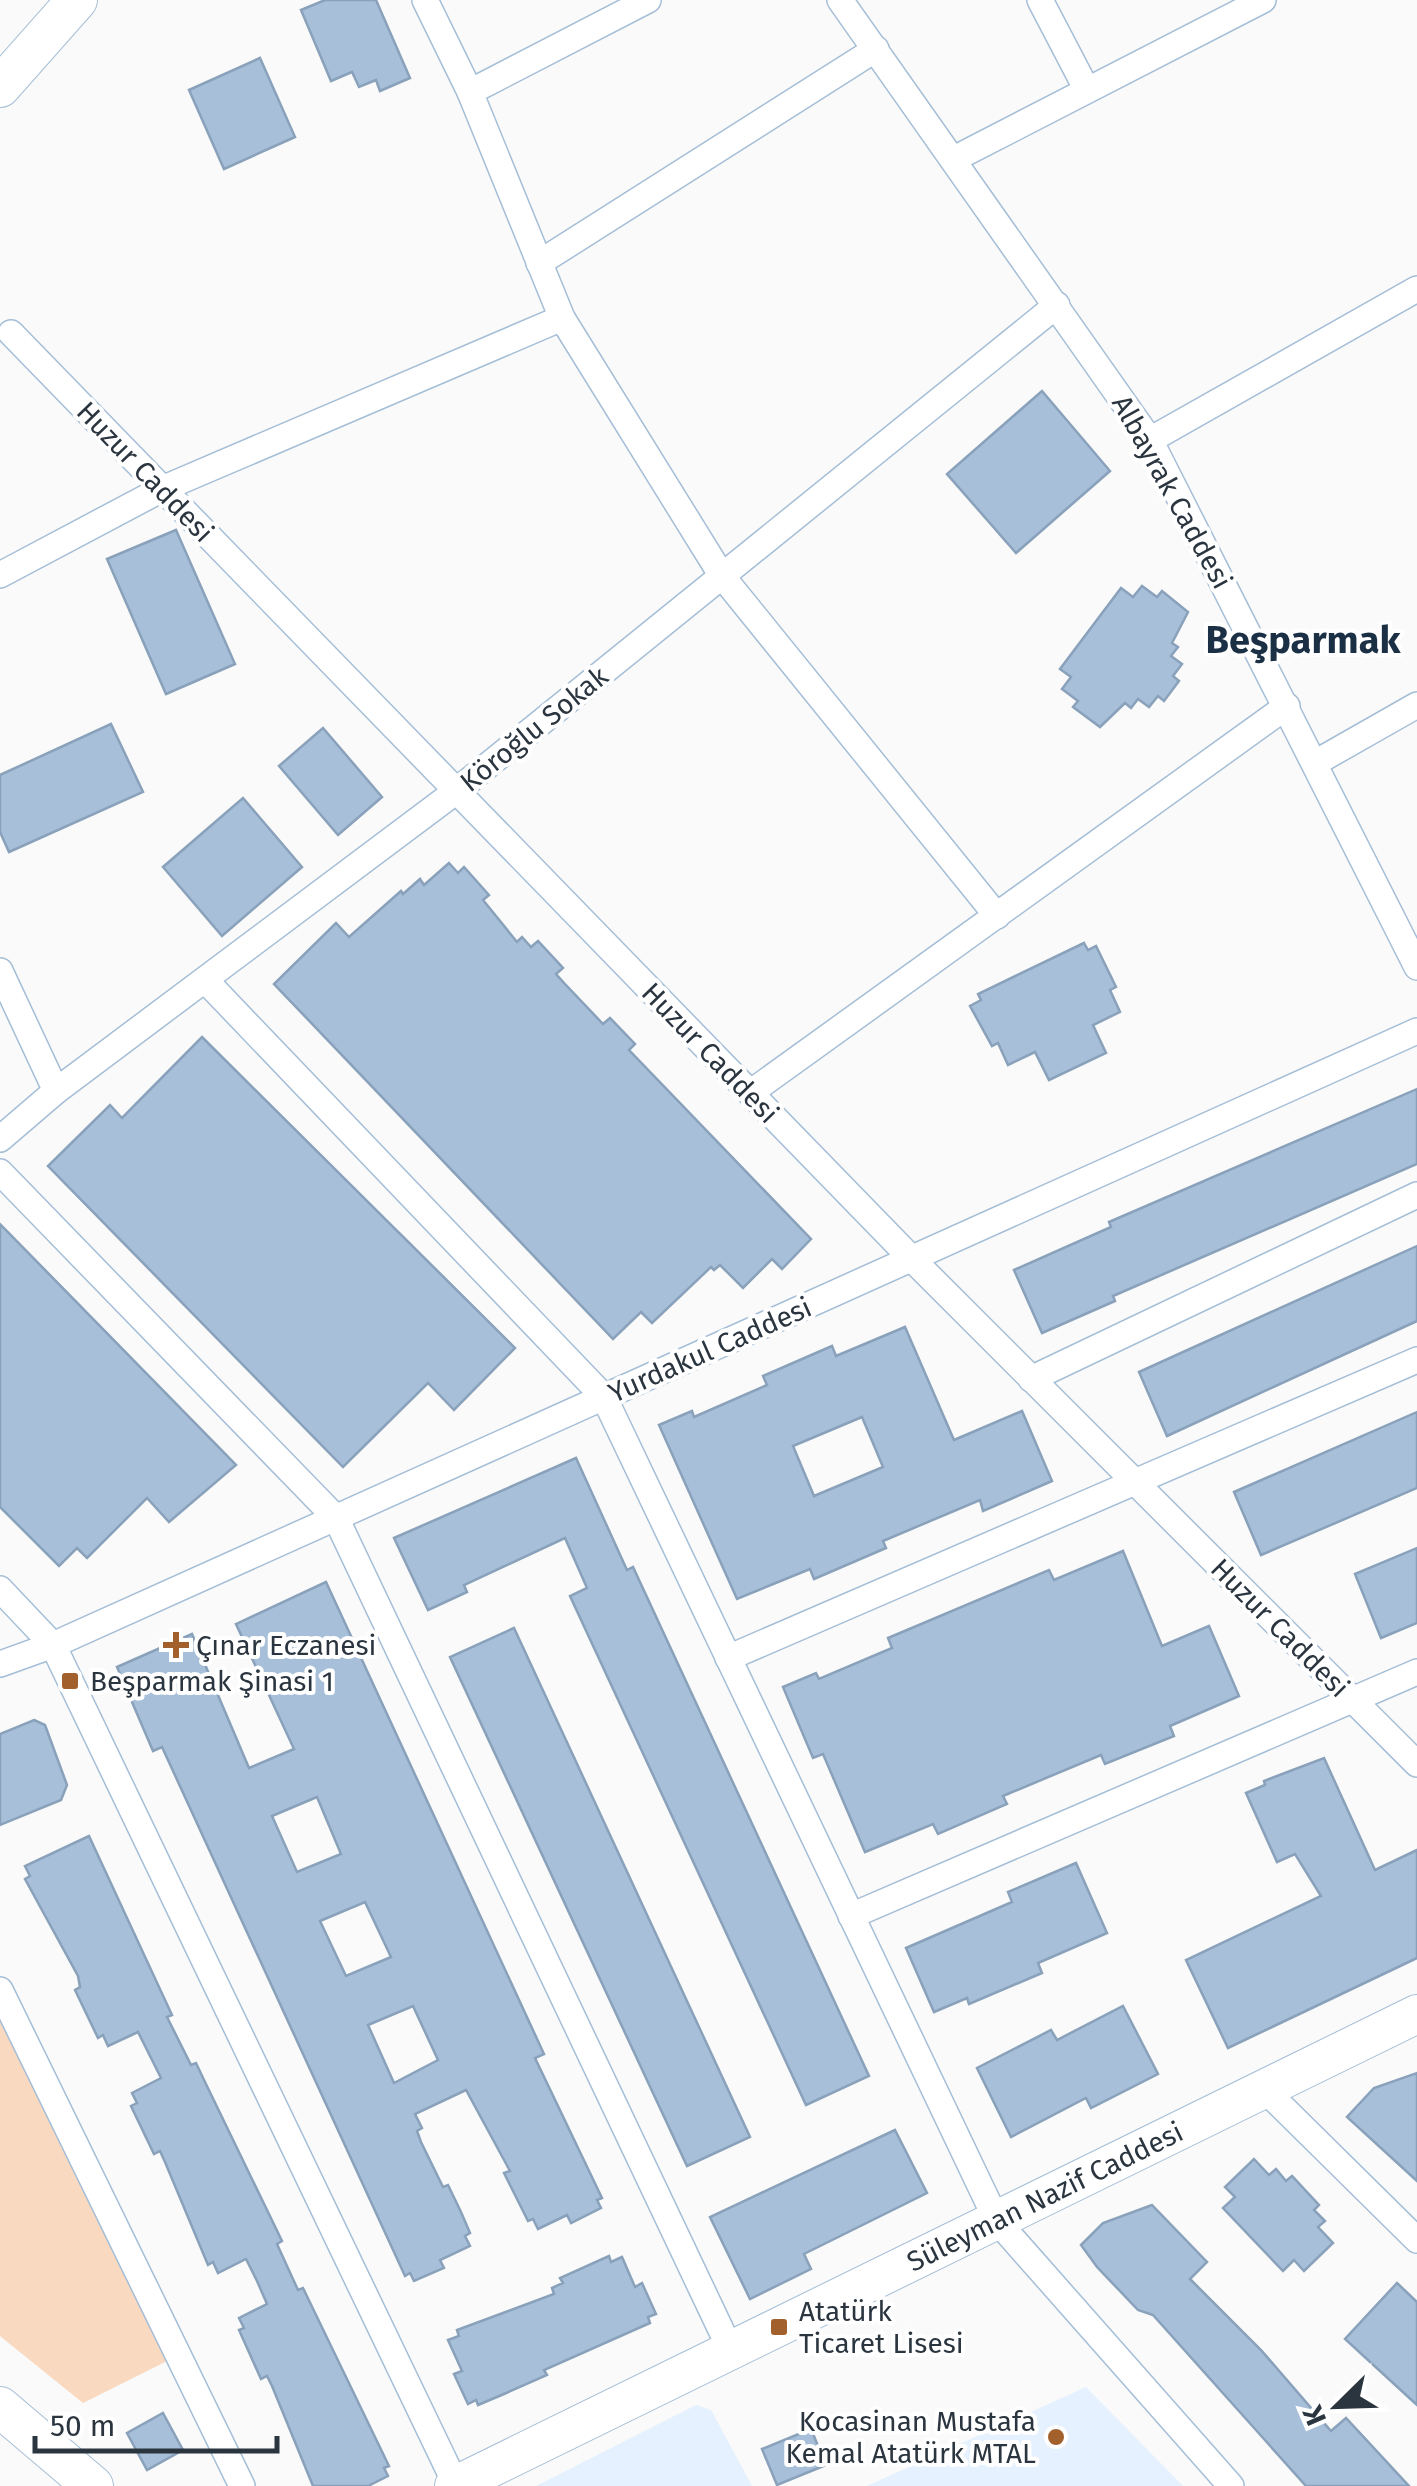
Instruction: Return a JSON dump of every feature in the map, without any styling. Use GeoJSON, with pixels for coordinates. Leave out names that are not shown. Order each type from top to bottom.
{"type":"FeatureCollection","features":[{"type":"Feature","properties":{"kind":"main road"},"geometry":{"type":"LineString","coordinates":[[0,87],[77,0]]}},
{"type":"Feature","properties":{"kind":"main road"},"geometry":{"type":"LineString","coordinates":[[0,2407],[94,2486]]}},
{"type":"Feature","properties":{"kind":"street"},"geometry":{"type":"LineString","coordinates":[[426,0],[470,92],[562,318],[722,576],[997,916]]}},
{"type":"Feature","properties":{"kind":"street"},"geometry":{"type":"LineString","coordinates":[[470,92],[648,0]]}},
{"type":"Feature","properties":{"kind":"street","name":"Albayrak Caddesi"},"geometry":{"type":"LineString","coordinates":[[840,0],[1150,440],[1417,966]]}},
{"type":"Feature","properties":{"kind":"street"},"geometry":{"type":"LineString","coordinates":[[1040,0],[1087,90]]}},
{"type":"Feature","properties":{"kind":"street"},"geometry":{"type":"LineString","coordinates":[[954,159],[1263,0]]}},
{"type":"Feature","properties":{"kind":"street"},"geometry":{"type":"LineString","coordinates":[[539,263],[876,50]]}},
{"type":"Feature","properties":{"kind":"street"},"geometry":{"type":"LineString","coordinates":[[1150,440],[1413,301]]}},
{"type":"Feature","properties":{"kind":"street","name":"Köroğlu Sokak"},"geometry":{"type":"LineString","coordinates":[[0,1139],[56,1090],[455,792],[1057,305]]}},
{"type":"Feature","properties":{"kind":"street"},"geometry":{"type":"LineString","coordinates":[[0,575],[162,489],[562,318]]}},
{"type":"Feature","properties":{"kind":"street","name":"Huzur Caddesi"},"geometry":{"type":"LineString","coordinates":[[10,333],[912,1260],[1417,1764]]}},
{"type":"Feature","properties":{"kind":"street"},"geometry":{"type":"LineString","coordinates":[[1315,763],[1417,705]]}},
{"type":"Feature","properties":{"kind":"street"},"geometry":{"type":"LineString","coordinates":[[750,1094],[1287,706]]}},
{"type":"Feature","properties":{"kind":"street"},"geometry":{"type":"LineString","coordinates":[[0,971],[56,1090]]}},
{"type":"Feature","properties":{"kind":"street"},"geometry":{"type":"LineString","coordinates":[[205,980],[604,1397],[997,2221],[1231,2486]]}},
{"type":"Feature","properties":{"kind":"street","name":"Yurdakul Caddesi"},"geometry":{"type":"LineString","coordinates":[[0,1664],[53,1645],[1417,1031]]}},
{"type":"Feature","properties":{"kind":"street"},"geometry":{"type":"LineString","coordinates":[[0,1172],[336,1518],[731,2351]]}},
{"type":"Feature","properties":{"kind":"street"},"geometry":{"type":"LineString","coordinates":[[1031,1379],[1417,1194]]}},
{"type":"Feature","properties":{"kind":"street"},"geometry":{"type":"LineString","coordinates":[[728,1658],[1417,1360]]}},
{"type":"Feature","properties":{"kind":"street"},"geometry":{"type":"LineString","coordinates":[[0,1590],[53,1645],[455,2486]]}},
{"type":"Feature","properties":{"kind":"street"},"geometry":{"type":"LineString","coordinates":[[852,1916],[1417,1672]]}},
{"type":"Feature","properties":{"kind":"street"},"geometry":{"type":"LineString","coordinates":[[0,1990],[242,2486]]}},
{"type":"Feature","properties":{"kind":"street","name":"Süleyman Nazif Caddesi"},"geometry":{"type":"LineString","coordinates":[[455,2486],[1417,2014]]}},
{"type":"Feature","properties":{"kind":"street"},"geometry":{"type":"LineString","coordinates":[[1264,2090],[1417,2240]]}},
{"type":"Feature","properties":{"kind":"shaded area"},"geometry":{"type":"Polygon","coordinates":[[[0,2001],[167,2361],[83,2403],[0,2336],[0,2001]]]}},
{"type":"Feature","properties":{"kind":"shaded area","name":"Kocasinan Mustafa Kemal Atatürk MTAL"},"geometry":{"type":"Polygon","coordinates":[[[1086,2387],[1183,2486],[867,2486],[1086,2387]]]}},
{"type":"Feature","properties":{"kind":"shaded area","name":"Kocasinan Mustafa Kemal Atatürk MTAL"},"geometry":{"type":"Polygon","coordinates":[[[696,2405],[711,2410],[752,2486],[536,2486],[696,2405]]]}},
{"type":"Feature","properties":{"kind":"building"},"geometry":{"type":"Polygon","coordinates":[[[325,0],[376,0],[410,78],[380,91],[376,80],[359,87],[352,72],[331,81],[301,10],[325,0]]]}},
{"type":"Feature","properties":{"kind":"building"},"geometry":{"type":"Polygon","coordinates":[[[260,58],[295,137],[224,169],[189,90],[260,58]]]}},
{"type":"Feature","properties":{"kind":"building"},"geometry":{"type":"Polygon","coordinates":[[[1042,391],[1110,471],[1016,553],[947,474],[1042,391]]]}},
{"type":"Feature","properties":{"kind":"building"},"geometry":{"type":"Polygon","coordinates":[[[176,530],[235,664],[166,694],[107,559],[176,530]]]}},
{"type":"Feature","properties":{"kind":"building"},"geometry":{"type":"Polygon","coordinates":[[[1142,586],[1157,597],[1162,591],[1188,612],[1172,643],[1178,647],[1171,656],[1182,664],[1173,676],[1179,681],[1164,701],[1158,696],[1149,707],[1138,699],[1131,708],[1125,703],[1100,727],[1073,707],[1078,701],[1062,689],[1071,677],[1060,669],[1121,588],[1133,597],[1142,586]]]}},
{"type":"Feature","properties":{"kind":"building"},"geometry":{"type":"Polygon","coordinates":[[[111,724],[143,792],[9,852],[0,832],[0,775],[111,724]]]}},
{"type":"Feature","properties":{"kind":"building"},"geometry":{"type":"Polygon","coordinates":[[[323,728],[382,797],[338,835],[279,766],[323,728]]]}},
{"type":"Feature","properties":{"kind":"building"},"geometry":{"type":"Polygon","coordinates":[[[243,798],[302,867],[222,936],[163,867],[243,798]]]}},
{"type":"Feature","properties":{"kind":"building"},"geometry":{"type":"Polygon","coordinates":[[[449,863],[458,873],[464,867],[489,895],[483,900],[517,942],[522,937],[531,947],[538,941],[563,968],[556,974],[565,984],[603,1024],[610,1018],[635,1044],[629,1050],[811,1239],[782,1269],[772,1259],[743,1288],[720,1265],[714,1270],[711,1267],[652,1323],[641,1312],[613,1339],[274,984],[336,923],[349,937],[401,891],[403,894],[420,879],[424,885],[449,863]]]}},
{"type":"Feature","properties":{"kind":"building"},"geometry":{"type":"Polygon","coordinates":[[[1084,943],[1088,950],[1096,946],[1116,987],[1110,990],[1120,1012],[1093,1025],[1106,1053],[1049,1080],[1035,1052],[1008,1065],[998,1043],[992,1046],[970,1006],[981,1000],[978,994],[1084,943]]]}},
{"type":"Feature","properties":{"kind":"building"},"geometry":{"type":"Polygon","coordinates":[[[202,1037],[515,1348],[454,1410],[428,1383],[343,1467],[48,1166],[110,1105],[122,1118],[202,1037]]]}},
{"type":"Feature","properties":{"kind":"building"},"geometry":{"type":"Polygon","coordinates":[[[1417,1089],[1417,1164],[1113,1296],[1115,1301],[1042,1333],[1014,1270],[1111,1227],[1109,1222],[1417,1089]]]}},
{"type":"Feature","properties":{"kind":"building"},"geometry":{"type":"Polygon","coordinates":[[[0,1224],[236,1465],[169,1522],[147,1498],[87,1558],[77,1548],[59,1566],[0,1507],[0,1224]]]}},
{"type":"Feature","properties":{"kind":"building"},"geometry":{"type":"Polygon","coordinates":[[[1417,1246],[1417,1321],[1167,1436],[1139,1372],[1417,1246]]]}},
{"type":"Feature","properties":{"kind":"building"},"geometry":{"type":"Polygon","coordinates":[[[905,1327],[954,1440],[1022,1411],[1052,1481],[983,1511],[980,1500],[883,1541],[886,1548],[814,1579],[810,1569],[737,1599],[659,1425],[692,1411],[694,1417],[767,1385],[763,1376],[832,1346],[836,1356],[905,1327]],[[862,1417],[793,1446],[814,1496],[883,1467],[862,1417]]]}},
{"type":"Feature","properties":{"kind":"building"},"geometry":{"type":"Polygon","coordinates":[[[1417,1412],[1417,1488],[1261,1555],[1234,1492],[1417,1412]]]}},
{"type":"Feature","properties":{"kind":"building"},"geometry":{"type":"Polygon","coordinates":[[[576,1458],[627,1570],[633,1567],[869,2076],[806,2105],[570,1596],[587,1588],[565,1538],[464,1585],[467,1592],[428,1610],[394,1538],[576,1458]]]}},
{"type":"Feature","properties":{"kind":"building"},"geometry":{"type":"Polygon","coordinates":[[[1417,1548],[1417,1623],[1381,1638],[1355,1574],[1417,1548]]]}},
{"type":"Feature","properties":{"kind":"building"},"geometry":{"type":"Polygon","coordinates":[[[1123,1551],[1162,1646],[1209,1626],[1239,1696],[1170,1726],[1174,1736],[1105,1764],[1101,1755],[1003,1796],[1007,1804],[938,1834],[933,1824],[865,1852],[823,1754],[813,1758],[783,1687],[816,1673],[819,1679],[892,1648],[888,1638],[1049,1570],[1054,1580],[1123,1551]]]}},
{"type":"Feature","properties":{"kind":"building"},"geometry":{"type":"Polygon","coordinates":[[[326,1582],[544,2054],[535,2058],[602,2198],[597,2200],[601,2208],[571,2223],[567,2215],[538,2229],[533,2219],[528,2221],[504,2173],[510,2171],[466,2090],[415,2114],[422,2128],[417,2131],[421,2142],[443,2187],[448,2185],[461,2212],[470,2233],[465,2236],[470,2246],[440,2260],[444,2268],[414,2281],[410,2273],[405,2276],[162,1747],[153,1751],[117,1667],[192,1634],[249,1768],[294,1749],[236,1624],[326,1582]],[[317,1797],[272,1816],[297,1872],[341,1854],[317,1797]],[[365,1902],[320,1921],[346,1976],[391,1957],[365,1902]],[[413,2006],[368,2025],[394,2083],[438,2060],[413,2006]]]}},
{"type":"Feature","properties":{"kind":"building"},"geometry":{"type":"Polygon","coordinates":[[[514,1628],[750,2137],[687,2166],[450,1657],[514,1628]]]}},
{"type":"Feature","properties":{"kind":"building"},"geometry":{"type":"Polygon","coordinates":[[[34,1720],[45,1725],[67,1785],[61,1800],[0,1825],[0,1734],[34,1720]]]}},
{"type":"Feature","properties":{"kind":"building"},"geometry":{"type":"Polygon","coordinates":[[[1324,1758],[1375,1870],[1417,1850],[1417,1958],[1228,2048],[1186,1960],[1321,1896],[1295,1854],[1277,1862],[1246,1793],[1265,1785],[1264,1781],[1324,1758]]]}},
{"type":"Feature","properties":{"kind":"building"},"geometry":{"type":"Polygon","coordinates":[[[89,1836],[172,2015],[167,2017],[191,2065],[196,2063],[282,2241],[277,2244],[298,2290],[303,2288],[389,2466],[384,2468],[388,2476],[368,2486],[313,2486],[272,2386],[267,2376],[261,2379],[239,2330],[244,2328],[239,2318],[267,2304],[257,2281],[246,2259],[218,2273],[213,2262],[208,2265],[160,2151],[154,2154],[131,2106],[137,2103],[132,2093],[161,2078],[138,2032],[108,2046],[103,2035],[98,2038],[75,1990],[80,1987],[78,1976],[25,1879],[30,1876],[25,1866],[89,1836]]]}},
{"type":"Feature","properties":{"kind":"building"},"geometry":{"type":"Polygon","coordinates":[[[1076,1863],[1107,1933],[1038,1963],[1042,1973],[969,2004],[967,1998],[934,2012],[906,1948],[1012,1902],[1008,1892],[1076,1863]]]}},
{"type":"Feature","properties":{"kind":"building"},"geometry":{"type":"Polygon","coordinates":[[[1123,2006],[1158,2074],[1091,2108],[1086,2098],[1011,2137],[977,2068],[1051,2030],[1057,2040],[1123,2006]]]}},
{"type":"Feature","properties":{"kind":"building"},"geometry":{"type":"Polygon","coordinates":[[[1417,2073],[1417,2181],[1347,2117],[1374,2088],[1417,2073]]]}},
{"type":"Feature","properties":{"kind":"building"},"geometry":{"type":"Polygon","coordinates":[[[895,2130],[927,2193],[804,2254],[811,2269],[750,2299],[710,2217],[895,2130]]]}},
{"type":"Feature","properties":{"kind":"building"},"geometry":{"type":"Polygon","coordinates":[[[1254,2159],[1269,2175],[1276,2169],[1286,2181],[1292,2176],[1319,2205],[1314,2210],[1325,2221],[1318,2227],[1333,2243],[1304,2271],[1294,2260],[1283,2271],[1223,2208],[1235,2197],[1225,2187],[1254,2159]]]}},
{"type":"Feature","properties":{"kind":"building"},"geometry":{"type":"Polygon","coordinates":[[[1152,2205],[1207,2262],[1190,2279],[1261,2350],[1331,2431],[1346,2418],[1409,2486],[1306,2486],[1153,2315],[1138,2310],[1097,2267],[1081,2245],[1103,2223],[1152,2205]]]}},
{"type":"Feature","properties":{"kind":"building"},"geometry":{"type":"Polygon","coordinates":[[[609,2256],[611,2262],[622,2257],[635,2287],[642,2283],[656,2314],[648,2317],[650,2323],[544,2370],[547,2375],[478,2405],[476,2400],[468,2404],[454,2374],[462,2371],[448,2340],[459,2336],[457,2330],[554,2294],[552,2288],[563,2283],[560,2278],[609,2256]]]}},
{"type":"Feature","properties":{"kind":"building"},"geometry":{"type":"Polygon","coordinates":[[[1397,2283],[1417,2302],[1417,2405],[1345,2339],[1397,2283]]]}},
{"type":"Feature","properties":{"kind":"building"},"geometry":{"type":"Polygon","coordinates":[[[163,2413],[183,2450],[147,2470],[127,2433],[163,2413]]]}},
{"type":"Feature","properties":{"kind":"building"},"geometry":{"type":"Polygon","coordinates":[[[811,2429],[826,2465],[777,2485],[762,2449],[811,2429]]]}},
{"type":"Feature","properties":{"kind":"place","name":"Çınar Eczanesi"},"geometry":{"type":"Point","coordinates":[176,1645]}},
{"type":"Feature","properties":{"kind":"place","name":"Beşparmak Şinasi 1"},"geometry":{"type":"Point","coordinates":[70,1681]}},
{"type":"Feature","properties":{"kind":"place","name":"Atatürk Ticaret Lisesi"},"geometry":{"type":"Point","coordinates":[779,2327]}},
{"type":"Feature","properties":{"kind":"place","name":"Kocasinan Mustafa Kemal Atatürk MTAL"},"geometry":{"type":"Point","coordinates":[1056,2437]}},
{"type":"Feature","properties":{"kind":"district","name":"Beşparmak"},"geometry":{"type":"Point","coordinates":[1303,640]}}]}
